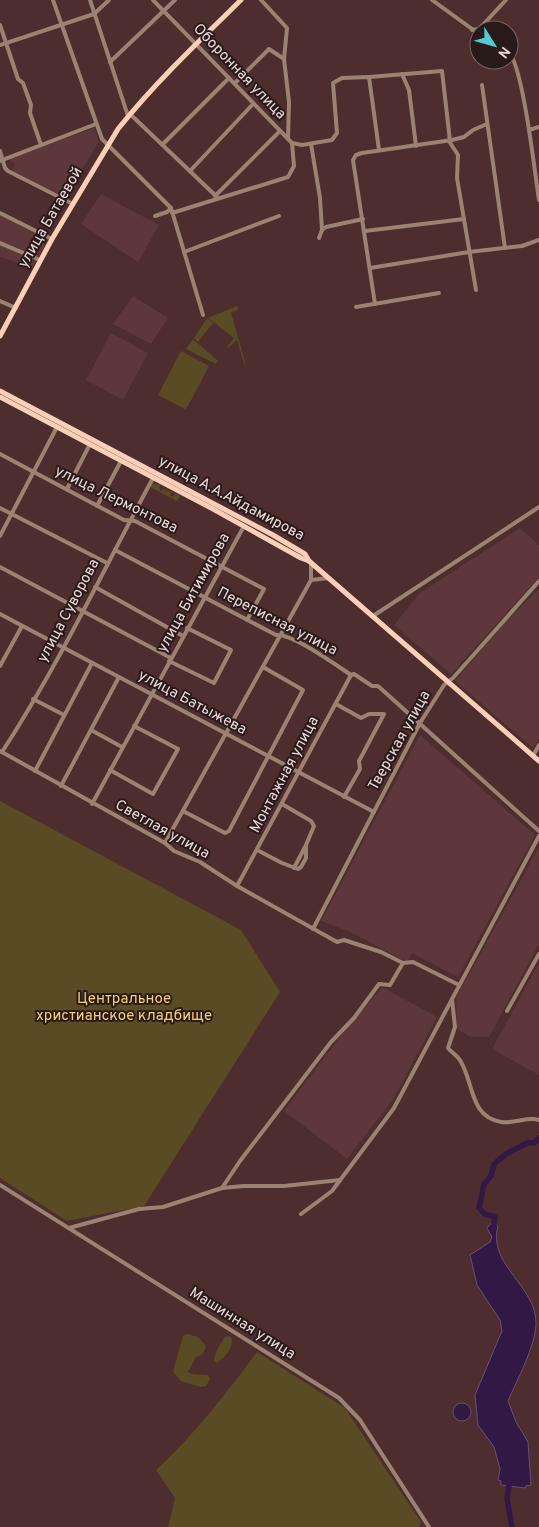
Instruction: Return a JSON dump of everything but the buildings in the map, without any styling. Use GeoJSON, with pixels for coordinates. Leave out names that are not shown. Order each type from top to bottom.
{"type":"FeatureCollection","features":[{"type":"Feature","properties":{"kind":"main road","name":"улица Батаевой"},"geometry":{"type":"LineString","coordinates":[[0,336],[52,239],[108,145],[129,115],[241,0]]}},
{"type":"Feature","properties":{"kind":"main road","name":"улица А.А.Айдамирова"},"geometry":{"type":"LineString","coordinates":[[0,391],[266,532],[303,556]]}},
{"type":"Feature","properties":{"kind":"main road","name":"улица А.А.Айдамирова"},"geometry":{"type":"LineString","coordinates":[[0,397],[303,556]]}},
{"type":"Feature","properties":{"kind":"main road"},"geometry":{"type":"LineString","coordinates":[[303,556],[310,561]]}},
{"type":"Feature","properties":{"kind":"main road","name":"улица А.А.Айдамирова"},"geometry":{"type":"LineString","coordinates":[[310,561],[539,761]]}},
{"type":"Feature","properties":{"kind":"street"},"geometry":{"type":"LineString","coordinates":[[53,0],[102,138],[172,210],[203,315]]}},
{"type":"Feature","properties":{"kind":"street"},"geometry":{"type":"LineString","coordinates":[[90,0],[129,115],[163,144],[216,196]]}},
{"type":"Feature","properties":{"kind":"street"},"geometry":{"type":"LineString","coordinates":[[0,45],[94,14],[109,0]]}},
{"type":"Feature","properties":{"kind":"street","name":"Оборонная улица"},"geometry":{"type":"LineString","coordinates":[[153,0],[290,141]]}},
{"type":"Feature","properties":{"kind":"street"},"geometry":{"type":"LineString","coordinates":[[110,62],[175,0]]}},
{"type":"Feature","properties":{"kind":"street"},"geometry":{"type":"LineString","coordinates":[[155,216],[216,196],[288,177],[294,166],[290,141],[290,102],[284,59],[287,28],[261,0]]}},
{"type":"Feature","properties":{"kind":"street"},"geometry":{"type":"LineString","coordinates":[[432,0],[469,28]]}},
{"type":"Feature","properties":{"kind":"street"},"geometry":{"type":"LineString","coordinates":[[487,20],[506,0]]}},
{"type":"Feature","properties":{"kind":"street"},"geometry":{"type":"LineString","coordinates":[[0,24],[18,79],[23,83],[31,105],[30,113],[41,145]]}},
{"type":"Feature","properties":{"kind":"street"},"geometry":{"type":"LineString","coordinates":[[235,84],[269,49],[284,59]]}},
{"type":"Feature","properties":{"kind":"street"},"geometry":{"type":"LineString","coordinates":[[517,70],[529,130],[539,200]]}},
{"type":"Feature","properties":{"kind":"street"},"geometry":{"type":"LineString","coordinates":[[290,141],[302,145],[332,140],[335,137],[337,133],[332,87],[335,80],[442,71],[450,141],[458,155],[457,178],[476,290]]}},
{"type":"Feature","properties":{"kind":"street"},"geometry":{"type":"LineString","coordinates":[[402,74],[409,90],[416,146]]}},
{"type":"Feature","properties":{"kind":"street"},"geometry":{"type":"LineString","coordinates":[[369,77],[379,150]]}},
{"type":"Feature","properties":{"kind":"street"},"geometry":{"type":"LineString","coordinates":[[163,144],[229,78]]}},
{"type":"Feature","properties":{"kind":"street"},"geometry":{"type":"LineString","coordinates":[[482,85],[505,248]]}},
{"type":"Feature","properties":{"kind":"street"},"geometry":{"type":"LineString","coordinates":[[190,171],[253,104]]}},
{"type":"Feature","properties":{"kind":"street"},"geometry":{"type":"LineString","coordinates":[[1,160],[96,124]]}},
{"type":"Feature","properties":{"kind":"street"},"geometry":{"type":"LineString","coordinates":[[375,304],[353,160],[356,155],[379,150],[450,141],[464,137],[473,130],[487,124]]}},
{"type":"Feature","properties":{"kind":"street"},"geometry":{"type":"LineString","coordinates":[[529,130],[539,126]]}},
{"type":"Feature","properties":{"kind":"street"},"geometry":{"type":"LineString","coordinates":[[216,196],[280,131]]}},
{"type":"Feature","properties":{"kind":"street"},"geometry":{"type":"LineString","coordinates":[[313,144],[320,198],[322,230],[319,238]]}},
{"type":"Feature","properties":{"kind":"street"},"geometry":{"type":"LineString","coordinates":[[0,151],[1,160],[8,171],[73,204]]}},
{"type":"Feature","properties":{"kind":"street"},"geometry":{"type":"LineString","coordinates":[[0,213],[52,239]]}},
{"type":"Feature","properties":{"kind":"street"},"geometry":{"type":"LineString","coordinates":[[184,252],[279,216]]}},
{"type":"Feature","properties":{"kind":"street"},"geometry":{"type":"LineString","coordinates":[[364,231],[464,218]]}},
{"type":"Feature","properties":{"kind":"street"},"geometry":{"type":"LineString","coordinates":[[322,230],[326,227],[363,220]]}},
{"type":"Feature","properties":{"kind":"street"},"geometry":{"type":"LineString","coordinates":[[370,268],[469,252],[522,246],[539,240]]}},
{"type":"Feature","properties":{"kind":"street"},"geometry":{"type":"LineString","coordinates":[[0,243],[40,260]]}},
{"type":"Feature","properties":{"kind":"street"},"geometry":{"type":"LineString","coordinates":[[356,307],[439,293]]}},
{"type":"Feature","properties":{"kind":"street"},"geometry":{"type":"LineString","coordinates":[[0,301],[16,308]]}},
{"type":"Feature","properties":{"kind":"street"},"geometry":{"type":"LineString","coordinates":[[0,536],[57,427]]}},
{"type":"Feature","properties":{"kind":"street"},"geometry":{"type":"LineString","coordinates":[[66,489],[90,444]]}},
{"type":"Feature","properties":{"kind":"street","name":"улица Лермонтова"},"geometry":{"type":"LineString","coordinates":[[0,454],[124,520],[135,521],[264,589],[247,620]]}},
{"type":"Feature","properties":{"kind":"street"},"geometry":{"type":"LineString","coordinates":[[97,506],[121,461]]}},
{"type":"Feature","properties":{"kind":"street","name":"улица Суворова"},"geometry":{"type":"LineString","coordinates":[[1,752],[63,648],[153,478]]}},
{"type":"Feature","properties":{"kind":"street"},"geometry":{"type":"LineString","coordinates":[[373,616],[539,507]]}},
{"type":"Feature","properties":{"kind":"street"},"geometry":{"type":"LineString","coordinates":[[0,508],[107,563]]}},
{"type":"Feature","properties":{"kind":"street","name":"улица Битимирова"},"geometry":{"type":"LineString","coordinates":[[92,804],[244,526]]}},
{"type":"Feature","properties":{"kind":"street","name":"Переписная улица"},"geometry":{"type":"LineString","coordinates":[[115,550],[276,635],[284,635],[372,686],[378,686],[539,830]]}},
{"type":"Feature","properties":{"kind":"street"},"geometry":{"type":"LineString","coordinates":[[165,843],[311,580],[310,561]]}},
{"type":"Feature","properties":{"kind":"street"},"geometry":{"type":"LineString","coordinates":[[0,567],[83,610],[214,683],[231,650],[187,628]]}},
{"type":"Feature","properties":{"kind":"street"},"geometry":{"type":"LineString","coordinates":[[311,580],[330,578]]}},
{"type":"Feature","properties":{"kind":"street","name":"Тверская улица"},"geometry":{"type":"LineString","coordinates":[[313,929],[420,723],[448,682],[539,581]]}},
{"type":"Feature","properties":{"kind":"street"},"geometry":{"type":"LineString","coordinates":[[95,587],[183,636]]}},
{"type":"Feature","properties":{"kind":"street","name":"улица Батыжева"},"geometry":{"type":"LineString","coordinates":[[0,614],[374,812]]}},
{"type":"Feature","properties":{"kind":"street"},"geometry":{"type":"LineString","coordinates":[[0,666],[22,626]]}},
{"type":"Feature","properties":{"kind":"street"},"geometry":{"type":"LineString","coordinates":[[35,771],[92,663]]}},
{"type":"Feature","properties":{"kind":"street"},"geometry":{"type":"LineString","coordinates":[[183,811],[227,833],[303,690],[263,667]]}},
{"type":"Feature","properties":{"kind":"street","name":"Монтажная улица"},"geometry":{"type":"LineString","coordinates":[[238,886],[351,675]]}},
{"type":"Feature","properties":{"kind":"street"},"geometry":{"type":"LineString","coordinates":[[61,786],[119,677]]}},
{"type":"Feature","properties":{"kind":"street"},"geometry":{"type":"LineString","coordinates":[[33,699],[64,715]]}},
{"type":"Feature","properties":{"kind":"street"},"geometry":{"type":"LineString","coordinates":[[336,704],[361,718],[369,714],[384,714],[359,761],[360,769],[344,797]]}},
{"type":"Feature","properties":{"kind":"street"},"geometry":{"type":"LineString","coordinates":[[110,770],[153,794],[178,749],[134,726]]}},
{"type":"Feature","properties":{"kind":"street"},"geometry":{"type":"LineString","coordinates":[[91,730],[122,747]]}},
{"type":"Feature","properties":{"kind":"street"},"geometry":{"type":"LineString","coordinates":[[533,756],[539,746]]}},
{"type":"Feature","properties":{"kind":"street","name":"Светлая улица"},"geometry":{"type":"LineString","coordinates":[[1,752],[165,843],[174,851],[200,862],[238,886],[337,942],[344,940],[373,949],[403,963],[413,962],[459,985]]}},
{"type":"Feature","properties":{"kind":"street"},"geometry":{"type":"LineString","coordinates":[[257,850],[282,864],[298,869],[301,868],[306,858],[306,845],[314,831],[314,826],[312,821],[282,804]]}},
{"type":"Feature","properties":{"kind":"street"},"geometry":{"type":"LineString","coordinates":[[301,1214],[332,1191],[394,1108],[539,836]]}},
{"type":"Feature","properties":{"kind":"street"},"geometry":{"type":"LineString","coordinates":[[507,1011],[539,954]]}},
{"type":"Feature","properties":{"kind":"street"},"geometry":{"type":"LineString","coordinates":[[222,1188],[240,1161],[332,1042],[354,1018],[379,984],[390,986],[403,963]]}},
{"type":"Feature","properties":{"kind":"street"},"geometry":{"type":"LineString","coordinates":[[452,999],[455,1027],[448,1048],[462,1062],[480,1110],[487,1118],[501,1122],[533,1118],[539,1120]]}},
{"type":"Feature","properties":{"kind":"street"},"geometry":{"type":"LineString","coordinates":[[69,1228],[139,1209],[163,1207],[222,1188],[284,1186],[340,1180]]}},
{"type":"Feature","properties":{"kind":"street","name":"Машинная улица"},"geometry":{"type":"LineString","coordinates":[[0,1185],[339,1398],[360,1420],[429,1527]]}},
{"type":"Feature","properties":{"kind":"shaded area"},"geometry":{"type":"Polygon","coordinates":[[[94,128],[99,141],[66,198],[12,171],[15,164],[10,161],[11,158],[94,128]]]}},
{"type":"Feature","properties":{"kind":"shaded area"},"geometry":{"type":"Polygon","coordinates":[[[101,194],[159,225],[138,262],[81,224],[101,194]]]}},
{"type":"Feature","properties":{"kind":"shaded area"},"geometry":{"type":"Polygon","coordinates":[[[0,215],[48,239],[33,268],[0,257],[0,215]]]}},
{"type":"Feature","properties":{"kind":"shaded area"},"geometry":{"type":"Polygon","coordinates":[[[133,296],[168,318],[151,344],[113,324],[133,296]]]}},
{"type":"Feature","properties":{"kind":"shaded area"},"geometry":{"type":"Polygon","coordinates":[[[111,333],[148,353],[123,400],[86,380],[111,333]]]}},
{"type":"Feature","properties":{"kind":"shaded area"},"geometry":{"type":"Polygon","coordinates":[[[520,528],[539,545],[539,577],[451,674],[394,625],[420,593],[520,528]]]}},
{"type":"Feature","properties":{"kind":"shaded area"},"geometry":{"type":"Polygon","coordinates":[[[539,589],[539,739],[533,748],[455,681],[505,622],[539,589]]]}},
{"type":"Feature","properties":{"kind":"shaded area"},"geometry":{"type":"Polygon","coordinates":[[[420,735],[535,835],[458,977],[412,953],[407,962],[348,931],[321,921],[420,735]]]}},
{"type":"Feature","properties":{"kind":"shaded area"},"geometry":{"type":"Polygon","coordinates":[[[539,847],[539,944],[489,1037],[470,1037],[457,1029],[456,998],[539,847]]]}},
{"type":"Feature","properties":{"kind":"shaded area"},"geometry":{"type":"Polygon","coordinates":[[[539,963],[539,1075],[492,1049],[539,963]]]}},
{"type":"Feature","properties":{"kind":"shaded area"},"geometry":{"type":"Polygon","coordinates":[[[382,987],[437,1017],[394,1098],[347,1159],[284,1111],[339,1038],[382,987]]]}},
{"type":"Feature","properties":{"kind":"shaded area"},"geometry":{"type":"Polygon","coordinates":[[[492,1222],[498,1226],[497,1240],[499,1252],[505,1264],[529,1298],[534,1310],[536,1324],[529,1353],[508,1401],[516,1422],[528,1442],[531,1485],[525,1488],[501,1485],[501,1481],[498,1480],[500,1469],[494,1447],[478,1425],[475,1395],[502,1331],[500,1320],[477,1285],[470,1255],[490,1242],[492,1237],[487,1228],[492,1222]]]}},
{"type":"Feature","properties":{"kind":"shaded area"},"geometry":{"type":"Polygon","coordinates":[[[458,1403],[466,1403],[471,1408],[469,1419],[458,1421],[453,1416],[453,1408],[458,1403]]]}},
{"type":"Feature","properties":{"kind":"green space"},"geometry":{"type":"Polygon","coordinates":[[[237,306],[238,310],[231,313],[246,365],[237,340],[228,348],[234,338],[208,318],[237,306]]]}},
{"type":"Feature","properties":{"kind":"green space"},"geometry":{"type":"Polygon","coordinates":[[[207,318],[213,323],[198,342],[194,338],[207,318]]]}},
{"type":"Feature","properties":{"kind":"green space"},"geometry":{"type":"Polygon","coordinates":[[[193,339],[218,361],[216,364],[186,349],[193,339]]]}},
{"type":"Feature","properties":{"kind":"green space"},"geometry":{"type":"Polygon","coordinates":[[[181,351],[209,366],[185,409],[158,395],[181,351]]]}},
{"type":"Feature","properties":{"kind":"green space"},"geometry":{"type":"Polygon","coordinates":[[[152,483],[160,485],[160,490],[162,491],[163,488],[172,492],[170,495],[173,497],[175,493],[180,496],[177,501],[150,487],[152,483]]]}},
{"type":"Feature","properties":{"kind":"green space","name":"Центральное христианское кладбище"},"geometry":{"type":"Polygon","coordinates":[[[0,801],[241,930],[280,992],[144,1206],[67,1221],[0,1178],[0,801]]]}},
{"type":"Feature","properties":{"kind":"green space"},"geometry":{"type":"Polygon","coordinates":[[[187,1334],[198,1337],[206,1346],[203,1354],[196,1357],[188,1372],[208,1375],[210,1379],[206,1386],[201,1387],[181,1381],[173,1372],[183,1336],[187,1334]]]}},
{"type":"Feature","properties":{"kind":"green space"},"geometry":{"type":"Polygon","coordinates":[[[229,1336],[232,1339],[232,1343],[229,1350],[217,1363],[214,1360],[217,1351],[225,1337],[229,1336]]]}},
{"type":"Feature","properties":{"kind":"green space"},"geometry":{"type":"Polygon","coordinates":[[[257,1352],[345,1408],[421,1522],[419,1527],[168,1527],[175,1498],[156,1470],[209,1414],[257,1352]]]}},
{"type":"Feature","properties":{"kind":"waterway"},"geometry":{"type":"LineString","coordinates":[[493,1231],[495,1217],[485,1214],[479,1208],[484,1184],[491,1176],[494,1164],[506,1154],[527,1143],[534,1143],[539,1138]]}},
{"type":"Feature","properties":{"kind":"waterway"},"geometry":{"type":"LineString","coordinates":[[510,1479],[507,1498],[512,1527]]}}]}
